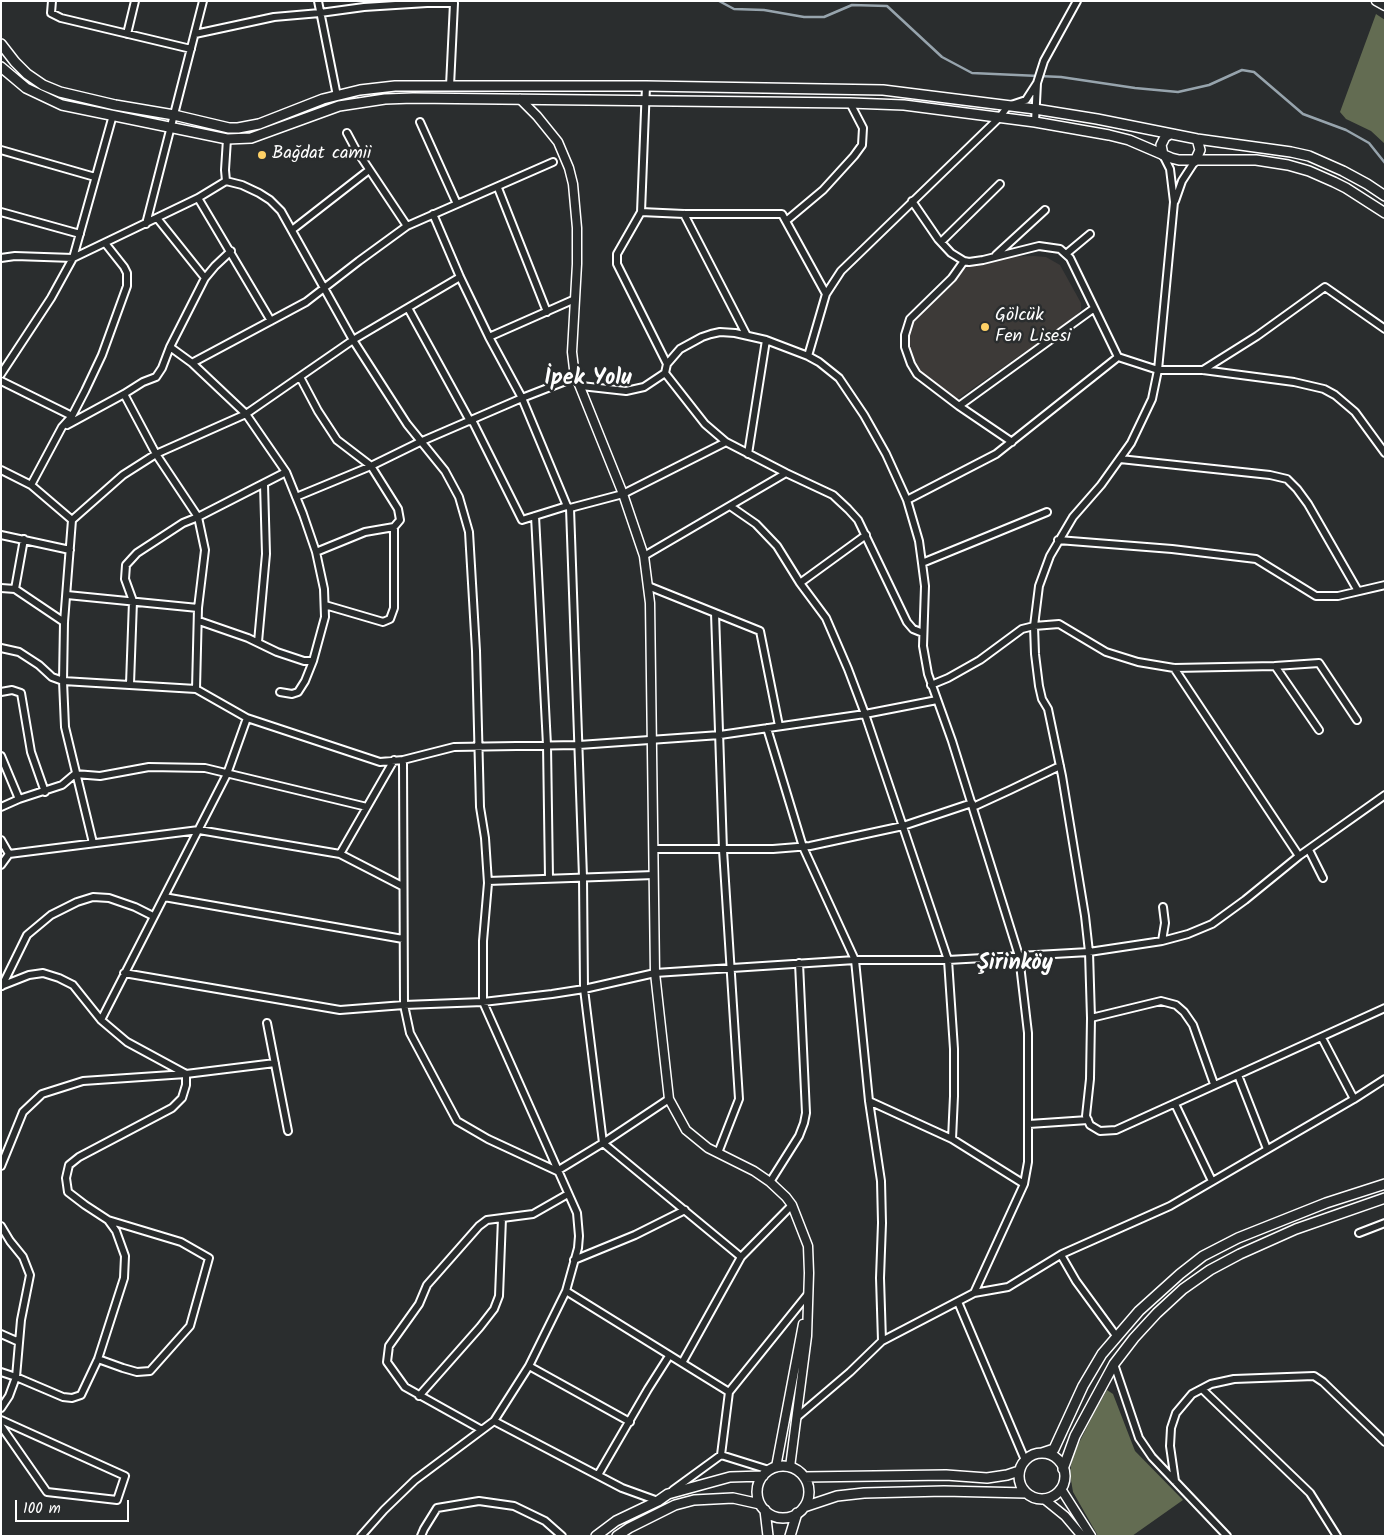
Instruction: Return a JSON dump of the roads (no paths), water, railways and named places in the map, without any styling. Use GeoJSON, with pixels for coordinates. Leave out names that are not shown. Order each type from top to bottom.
{"type":"FeatureCollection","features":[{"type":"Feature","properties":{"kind":"main road"},"geometry":{"type":"LineString","coordinates":[[1,44],[21,69],[34,80],[51,89],[89,100],[238,128],[259,124],[323,99],[360,90],[396,86],[646,86],[883,90],[1035,109],[1197,139],[1281,150],[1309,156],[1356,177],[1385,196]]}},
{"type":"Feature","properties":{"kind":"main road"},"geometry":{"type":"LineString","coordinates":[[2,70],[26,88],[62,105],[227,139],[251,138],[323,111],[360,102],[413,98],[904,105],[1034,122],[1120,137],[1179,160],[1256,160],[1297,167],[1346,188],[1385,213]]}},
{"type":"Feature","properties":{"kind":"main road"},"geometry":{"type":"LineString","coordinates":[[1163,155],[1161,145],[1165,137],[1170,134]]}},
{"type":"Feature","properties":{"kind":"main road"},"geometry":{"type":"LineString","coordinates":[[1195,161],[1200,150],[1197,139]]}},
{"type":"Feature","properties":{"kind":"main road"},"geometry":{"type":"LineString","coordinates":[[1042,1453],[1055,1458],[1063,1468],[1065,1475],[1061,1488],[1051,1497],[1044,1499],[1032,1497],[1026,1493],[1020,1483],[1019,1471],[1025,1460],[1034,1454],[1054,1448],[1102,1354],[1139,1310],[1180,1274],[1203,1256],[1238,1238],[1326,1203],[1385,1184]]}},
{"type":"Feature","properties":{"kind":"main road"},"geometry":{"type":"LineString","coordinates":[[1063,1468],[1075,1436],[1114,1364],[1134,1338],[1183,1289],[1210,1270],[1296,1228],[1385,1198]]}},
{"type":"Feature","properties":{"kind":"main road"},"geometry":{"type":"LineString","coordinates":[[596,1536],[616,1521],[658,1501],[668,1494],[730,1477],[790,1467],[804,1477],[809,1492],[790,1536]]}},
{"type":"Feature","properties":{"kind":"main road"},"geometry":{"type":"LineString","coordinates":[[768,1536],[763,1508],[757,1490],[769,1471]]}},
{"type":"Feature","properties":{"kind":"main road"},"geometry":{"type":"LineString","coordinates":[[804,1477],[946,1475],[987,1478],[1019,1471]]}},
{"type":"Feature","properties":{"kind":"main road"},"geometry":{"type":"LineString","coordinates":[[617,1536],[675,1505],[694,1500],[733,1498],[763,1508],[771,1515],[784,1518],[837,1496],[864,1493],[971,1491],[1026,1493]]}},
{"type":"Feature","properties":{"kind":"street"},"geometry":{"type":"LineString","coordinates":[[52,1],[51,13],[61,18],[191,49]]}},
{"type":"Feature","properties":{"kind":"street"},"geometry":{"type":"LineString","coordinates":[[127,34],[134,1]]}},
{"type":"Feature","properties":{"kind":"street"},"geometry":{"type":"LineString","coordinates":[[146,224],[203,1]]}},
{"type":"Feature","properties":{"kind":"street"},"geometry":{"type":"LineString","coordinates":[[318,1],[337,96]]}},
{"type":"Feature","properties":{"kind":"street"},"geometry":{"type":"LineString","coordinates":[[808,356],[826,294],[834,280],[849,262],[998,118],[1008,106],[1026,100],[1037,82],[1049,50],[1077,1]]}},
{"type":"Feature","properties":{"kind":"street"},"geometry":{"type":"LineString","coordinates":[[1376,1],[1385,6]]}},
{"type":"Feature","properties":{"kind":"street"},"geometry":{"type":"LineString","coordinates":[[195,34],[274,17],[373,6],[454,3],[450,86]]}},
{"type":"Feature","properties":{"kind":"street"},"geometry":{"type":"LineString","coordinates":[[1034,122],[1037,82]]}},
{"type":"Feature","properties":{"kind":"street"},"geometry":{"type":"LineString","coordinates":[[646,86],[641,212],[616,254],[616,264],[668,364]]}},
{"type":"Feature","properties":{"kind":"street"},"geometry":{"type":"LineString","coordinates":[[520,99],[558,142],[569,168],[573,184],[576,228],[572,352],[576,377],[623,494],[644,556],[650,603],[655,973],[669,1099],[686,1130],[708,1148],[745,1166],[770,1182],[792,1205],[808,1246],[806,1336],[790,1467]]}},
{"type":"Feature","properties":{"kind":"street"},"geometry":{"type":"LineString","coordinates":[[786,221],[823,190],[862,145],[863,128],[850,103]]}},
{"type":"Feature","properties":{"kind":"street"},"geometry":{"type":"LineString","coordinates":[[1,374],[51,298],[73,258],[113,115]]}},
{"type":"Feature","properties":{"kind":"street"},"geometry":{"type":"LineString","coordinates":[[420,122],[457,204]]}},
{"type":"Feature","properties":{"kind":"street"},"geometry":{"type":"LineString","coordinates":[[347,132],[369,170],[407,226]]}},
{"type":"Feature","properties":{"kind":"street"},"geometry":{"type":"LineString","coordinates":[[226,181],[227,139]]}},
{"type":"Feature","properties":{"kind":"street"},"geometry":{"type":"LineString","coordinates":[[1,150],[96,177]]}},
{"type":"Feature","properties":{"kind":"street"},"geometry":{"type":"LineString","coordinates":[[1163,155],[1170,169],[1174,202],[1158,370],[1152,399],[1135,436],[1120,459],[1101,485],[1073,517],[1058,540],[1039,586],[1034,626],[1034,654],[1042,700],[1048,708],[1083,894],[1089,952],[1091,1018],[1090,1079],[1086,1116],[1090,1124],[1100,1131],[1116,1130],[1385,1008]]}},
{"type":"Feature","properties":{"kind":"street"},"geometry":{"type":"LineString","coordinates":[[1174,202],[1182,181],[1195,161]]}},
{"type":"Feature","properties":{"kind":"street"},"geometry":{"type":"LineString","coordinates":[[192,363],[306,302],[407,226],[554,162]]}},
{"type":"Feature","properties":{"kind":"street"},"geometry":{"type":"LineString","coordinates":[[292,230],[369,170]]}},
{"type":"Feature","properties":{"kind":"street"},"geometry":{"type":"LineString","coordinates":[[1,258],[15,256],[73,258],[175,210],[226,181],[242,185],[270,200],[280,211],[292,230],[353,340],[420,442],[445,472],[459,497],[469,532],[476,651],[480,808],[485,838],[488,881],[483,941],[483,1002],[557,1171],[578,1213],[579,1236],[566,1291],[529,1366],[494,1421],[416,1480],[384,1510],[361,1536]]}},
{"type":"Feature","properties":{"kind":"street"},"geometry":{"type":"LineString","coordinates":[[941,242],[1000,184]]}},
{"type":"Feature","properties":{"kind":"street"},"geometry":{"type":"LineString","coordinates":[[498,188],[547,312]]}},
{"type":"Feature","properties":{"kind":"street"},"geometry":{"type":"LineString","coordinates":[[198,198],[271,320]]}},
{"type":"Feature","properties":{"kind":"street"},"geometry":{"type":"LineString","coordinates":[[912,202],[941,242],[951,253],[964,261],[970,262],[1039,246],[1060,248],[1073,264],[1118,358],[1158,370],[1203,370],[1294,382],[1324,389],[1335,395],[1355,412],[1385,453]]}},
{"type":"Feature","properties":{"kind":"street"},"geometry":{"type":"LineString","coordinates":[[995,256],[1045,210]]}},
{"type":"Feature","properties":{"kind":"street"},"geometry":{"type":"LineString","coordinates":[[1,212],[80,234]]}},
{"type":"Feature","properties":{"kind":"street"},"geometry":{"type":"LineString","coordinates":[[641,212],[782,214],[826,294]]}},
{"type":"Feature","properties":{"kind":"street"},"geometry":{"type":"LineString","coordinates":[[433,214],[460,277],[489,337],[522,398],[568,507],[579,745],[584,989],[603,1143],[741,1257]]}},
{"type":"Feature","properties":{"kind":"street"},"geometry":{"type":"LineString","coordinates":[[684,214],[746,334]]}},
{"type":"Feature","properties":{"kind":"street"},"geometry":{"type":"LineString","coordinates":[[157,218],[205,278]]}},
{"type":"Feature","properties":{"kind":"street"},"geometry":{"type":"LineString","coordinates":[[1066,254],[1090,234]]}},
{"type":"Feature","properties":{"kind":"street"},"geometry":{"type":"LineString","coordinates":[[31,485],[62,428],[72,416],[102,354],[127,286],[127,272],[105,243]]}},
{"type":"Feature","properties":{"kind":"street"},"geometry":{"type":"LineString","coordinates":[[62,428],[143,382],[156,377],[205,278],[231,251]]}},
{"type":"Feature","properties":{"kind":"street"},"geometry":{"type":"LineString","coordinates":[[964,261],[952,278],[910,319],[904,341],[911,364],[917,374],[959,406],[1012,442]]}},
{"type":"Feature","properties":{"kind":"street"},"geometry":{"type":"LineString","coordinates":[[93,843],[64,727],[64,622],[72,520],[123,475],[156,454],[246,414],[353,340],[460,277]]}},
{"type":"Feature","properties":{"kind":"street"},"geometry":{"type":"LineString","coordinates":[[1203,370],[1257,336],[1325,287],[1385,329]]}},
{"type":"Feature","properties":{"kind":"street"},"geometry":{"type":"LineString","coordinates":[[489,337],[575,299]]}},
{"type":"Feature","properties":{"kind":"street"},"geometry":{"type":"LineString","coordinates":[[408,308],[471,421],[522,520],[623,494],[726,442]]}},
{"type":"Feature","properties":{"kind":"street"},"geometry":{"type":"LineString","coordinates":[[959,406],[1093,309]]}},
{"type":"Feature","properties":{"kind":"street"},"geometry":{"type":"LineString","coordinates":[[581,386],[636,390],[653,382],[664,373],[668,364],[680,349],[702,337],[720,332],[746,334],[766,340],[808,356],[839,378],[886,454],[907,500],[917,534],[925,586],[923,633],[925,660],[931,685],[972,805],[1019,956],[1028,1033],[1028,1162],[1024,1184],[974,1293]]}},
{"type":"Feature","properties":{"kind":"street"},"geometry":{"type":"LineString","coordinates":[[748,454],[766,340]]}},
{"type":"Feature","properties":{"kind":"street"},"geometry":{"type":"LineString","coordinates":[[170,347],[192,363],[246,414],[286,472],[316,552],[324,589],[325,617],[313,661],[305,681],[298,692],[292,694],[280,692]]}},
{"type":"Feature","properties":{"kind":"street"},"geometry":{"type":"LineString","coordinates":[[907,500],[996,454],[1118,358]]}},
{"type":"Feature","properties":{"kind":"street"},"geometry":{"type":"LineString","coordinates":[[664,373],[705,424],[726,442],[786,474],[833,495],[858,520],[907,622],[913,629],[923,633]]}},
{"type":"Feature","properties":{"kind":"street"},"geometry":{"type":"LineString","coordinates":[[300,377],[318,412],[337,440],[371,466],[398,509],[400,520],[394,527],[365,532],[316,552]]}},
{"type":"Feature","properties":{"kind":"street"},"geometry":{"type":"LineString","coordinates":[[296,497],[371,466],[420,442],[522,398],[576,377]]}},
{"type":"Feature","properties":{"kind":"street"},"geometry":{"type":"LineString","coordinates":[[1,381],[72,416]]}},
{"type":"Feature","properties":{"kind":"street"},"geometry":{"type":"LineString","coordinates":[[124,394],[156,454],[198,518],[205,550],[198,608],[196,689]]}},
{"type":"Feature","properties":{"kind":"street"},"geometry":{"type":"LineString","coordinates":[[1120,459],[1270,474],[1287,479],[1308,504],[1358,591]]}},
{"type":"Feature","properties":{"kind":"street"},"geometry":{"type":"LineString","coordinates":[[1,470],[31,485],[72,520]]}},
{"type":"Feature","properties":{"kind":"street"},"geometry":{"type":"LineString","coordinates":[[130,684],[133,601],[125,579],[126,564],[137,552],[183,524],[286,472]]}},
{"type":"Feature","properties":{"kind":"street"},"geometry":{"type":"LineString","coordinates":[[644,556],[786,474]]}},
{"type":"Feature","properties":{"kind":"street"},"geometry":{"type":"LineString","coordinates":[[258,642],[266,554],[264,484]]}},
{"type":"Feature","properties":{"kind":"street"},"geometry":{"type":"LineString","coordinates":[[730,506],[756,524],[777,546],[830,626],[865,714],[948,960],[954,1049],[952,1139]]}},
{"type":"Feature","properties":{"kind":"street"},"geometry":{"type":"LineString","coordinates":[[922,563],[1047,512]]}},
{"type":"Feature","properties":{"kind":"street"},"geometry":{"type":"LineString","coordinates":[[535,516],[547,745],[549,878]]}},
{"type":"Feature","properties":{"kind":"street"},"geometry":{"type":"LineString","coordinates":[[325,605],[383,622],[390,619],[394,608],[394,527]]}},
{"type":"Feature","properties":{"kind":"street"},"geometry":{"type":"LineString","coordinates":[[1,535],[70,550]]}},
{"type":"Feature","properties":{"kind":"street"},"geometry":{"type":"LineString","coordinates":[[800,582],[866,535]]}},
{"type":"Feature","properties":{"kind":"street"},"geometry":{"type":"LineString","coordinates":[[15,589],[24,539]]}},
{"type":"Feature","properties":{"kind":"street"},"geometry":{"type":"LineString","coordinates":[[1058,540],[1172,549],[1256,559],[1316,596],[1338,596],[1385,584]]}},
{"type":"Feature","properties":{"kind":"street"},"geometry":{"type":"LineString","coordinates":[[648,586],[760,631],[779,726]]}},
{"type":"Feature","properties":{"kind":"street"},"geometry":{"type":"LineString","coordinates":[[1,588],[15,589],[64,622]]}},
{"type":"Feature","properties":{"kind":"street"},"geometry":{"type":"LineString","coordinates":[[67,595],[198,608]]}},
{"type":"Feature","properties":{"kind":"street"},"geometry":{"type":"LineString","coordinates":[[715,613],[723,850],[739,1099],[718,1153]]}},
{"type":"Feature","properties":{"kind":"street"},"geometry":{"type":"LineString","coordinates":[[198,621],[258,642],[278,652],[313,661]]}},
{"type":"Feature","properties":{"kind":"street"},"geometry":{"type":"LineString","coordinates":[[931,685],[980,660],[1011,636],[1022,630],[1034,626],[1059,624],[1106,652],[1138,662],[1174,668],[1319,663],[1357,720]]}},
{"type":"Feature","properties":{"kind":"street"},"geometry":{"type":"LineString","coordinates":[[1,648],[18,652],[39,665],[52,677],[63,681],[84,684],[130,684],[196,689],[247,718],[380,762],[402,760],[454,747],[579,745],[720,735],[865,714],[937,700]]}},
{"type":"Feature","properties":{"kind":"street"},"geometry":{"type":"LineString","coordinates":[[1275,666],[1319,730]]}},
{"type":"Feature","properties":{"kind":"street"},"geometry":{"type":"LineString","coordinates":[[1174,668],[1299,856]]}},
{"type":"Feature","properties":{"kind":"street"},"geometry":{"type":"LineString","coordinates":[[1,692],[12,690],[21,693],[31,752],[45,792]]}},
{"type":"Feature","properties":{"kind":"street"},"geometry":{"type":"LineString","coordinates":[[101,1020],[227,774],[247,718]]}},
{"type":"Feature","properties":{"kind":"street"},"geometry":{"type":"LineString","coordinates":[[767,728],[803,847],[855,960],[869,1101],[881,1182],[880,1278],[882,1341]]}},
{"type":"Feature","properties":{"kind":"street"},"geometry":{"type":"LineString","coordinates":[[1,756],[19,799]]}},
{"type":"Feature","properties":{"kind":"street"},"geometry":{"type":"LineString","coordinates":[[340,854],[394,760]]}},
{"type":"Feature","properties":{"kind":"street"},"geometry":{"type":"LineString","coordinates":[[402,760],[404,1005],[410,1033],[457,1121],[488,1139],[557,1171]]}},
{"type":"Feature","properties":{"kind":"street"},"geometry":{"type":"LineString","coordinates":[[653,849],[773,849],[803,847],[856,837],[903,826],[972,805],[1010,790],[1060,766]]}},
{"type":"Feature","properties":{"kind":"street"},"geometry":{"type":"LineString","coordinates":[[1,807],[62,785],[75,774],[100,776],[149,767],[205,768],[367,807]]}},
{"type":"Feature","properties":{"kind":"street"},"geometry":{"type":"LineString","coordinates":[[124,973],[340,1010],[483,1002],[584,989],[655,973],[855,960],[948,960],[1089,952],[1162,941],[1188,934],[1212,924],[1299,856],[1385,796]]}},
{"type":"Feature","properties":{"kind":"street"},"geometry":{"type":"LineString","coordinates":[[1,864],[9,854],[199,830],[340,854],[402,886]]}},
{"type":"Feature","properties":{"kind":"street"},"geometry":{"type":"LineString","coordinates":[[1,840],[9,854]]}},
{"type":"Feature","properties":{"kind":"street"},"geometry":{"type":"LineString","coordinates":[[1309,850],[1323,878]]}},
{"type":"Feature","properties":{"kind":"street"},"geometry":{"type":"LineString","coordinates":[[488,881],[654,875]]}},
{"type":"Feature","properties":{"kind":"street"},"geometry":{"type":"LineString","coordinates":[[2,986],[26,935],[51,915],[77,902],[93,897],[109,898],[135,907],[153,916]]}},
{"type":"Feature","properties":{"kind":"street"},"geometry":{"type":"LineString","coordinates":[[164,897],[403,939]]}},
{"type":"Feature","properties":{"kind":"street"},"geometry":{"type":"LineString","coordinates":[[1162,941],[1165,922],[1163,906]]}},
{"type":"Feature","properties":{"kind":"street"},"geometry":{"type":"LineString","coordinates":[[770,1182],[799,1136],[806,1113],[799,963]]}},
{"type":"Feature","properties":{"kind":"street"},"geometry":{"type":"LineString","coordinates":[[2,986],[29,975],[43,973],[59,978],[73,985],[101,1020],[127,1042],[186,1074]]}},
{"type":"Feature","properties":{"kind":"street"},"geometry":{"type":"LineString","coordinates":[[1091,1018],[1161,1001],[1176,1005],[1193,1025],[1214,1084]]}},
{"type":"Feature","properties":{"kind":"street"},"geometry":{"type":"LineString","coordinates":[[267,1023],[288,1131]]}},
{"type":"Feature","properties":{"kind":"street"},"geometry":{"type":"LineString","coordinates":[[1322,1038],[1354,1099]]}},
{"type":"Feature","properties":{"kind":"street"},"geometry":{"type":"LineString","coordinates":[[1,1166],[23,1112],[42,1094],[83,1081],[186,1074],[275,1063]]}},
{"type":"Feature","properties":{"kind":"street"},"geometry":{"type":"LineString","coordinates":[[98,1359],[137,1372],[150,1371],[190,1326],[209,1258],[182,1242],[108,1220],[85,1205],[68,1192],[66,1178],[69,1165],[79,1157],[172,1108],[182,1098],[186,1085],[186,1074]]}},
{"type":"Feature","properties":{"kind":"street"},"geometry":{"type":"LineString","coordinates":[[1238,1075],[1267,1149]]}},
{"type":"Feature","properties":{"kind":"street"},"geometry":{"type":"LineString","coordinates":[[796,1418],[850,1372],[882,1341],[974,1293],[1008,1287],[1061,1255],[1170,1206],[1385,1079]]}},
{"type":"Feature","properties":{"kind":"street"},"geometry":{"type":"LineString","coordinates":[[557,1171],[669,1099]]}},
{"type":"Feature","properties":{"kind":"street"},"geometry":{"type":"LineString","coordinates":[[869,1101],[952,1139],[1024,1184]]}},
{"type":"Feature","properties":{"kind":"street"},"geometry":{"type":"LineString","coordinates":[[1175,1104],[1212,1181]]}},
{"type":"Feature","properties":{"kind":"street"},"geometry":{"type":"LineString","coordinates":[[1029,1124],[1088,1120]]}},
{"type":"Feature","properties":{"kind":"street"},"geometry":{"type":"LineString","coordinates":[[482,1430],[405,1387],[388,1362],[389,1346],[419,1304],[427,1285],[479,1226],[487,1220],[532,1214],[568,1194]]}},
{"type":"Feature","properties":{"kind":"street"},"geometry":{"type":"LineString","coordinates":[[682,1363],[741,1257],[792,1205]]}},
{"type":"Feature","properties":{"kind":"street"},"geometry":{"type":"LineString","coordinates":[[574,1260],[635,1236],[685,1210]]}},
{"type":"Feature","properties":{"kind":"street"},"geometry":{"type":"LineString","coordinates":[[419,1396],[494,1309],[499,1296],[502,1218]]}},
{"type":"Feature","properties":{"kind":"street"},"geometry":{"type":"LineString","coordinates":[[1,1372],[16,1376],[63,1398],[81,1395],[98,1359],[124,1278],[125,1256],[116,1231],[108,1220]]}},
{"type":"Feature","properties":{"kind":"street"},"geometry":{"type":"LineString","coordinates":[[1359,1233],[1385,1223]]}},
{"type":"Feature","properties":{"kind":"street"},"geometry":{"type":"LineString","coordinates":[[1,1226],[23,1257],[30,1275],[21,1320],[16,1376],[9,1396],[1,1408]]}},
{"type":"Feature","properties":{"kind":"street"},"geometry":{"type":"LineString","coordinates":[[1061,1255],[1076,1281],[1117,1337]]}},
{"type":"Feature","properties":{"kind":"street"},"geometry":{"type":"LineString","coordinates":[[566,1291],[729,1392]]}},
{"type":"Feature","properties":{"kind":"street"},"geometry":{"type":"LineString","coordinates":[[668,1494],[721,1455],[729,1392],[808,1294]]}},
{"type":"Feature","properties":{"kind":"street"},"geometry":{"type":"LineString","coordinates":[[958,1302],[1025,1460]]}},
{"type":"Feature","properties":{"kind":"street"},"geometry":{"type":"LineString","coordinates":[[721,1455],[769,1471],[807,1305]]}},
{"type":"Feature","properties":{"kind":"street"},"geometry":{"type":"LineString","coordinates":[[1,1334],[19,1342]]}},
{"type":"Feature","properties":{"kind":"street"},"geometry":{"type":"LineString","coordinates":[[598,1475],[669,1356]]}},
{"type":"Feature","properties":{"kind":"street"},"geometry":{"type":"LineString","coordinates":[[1114,1364],[1139,1438],[1152,1457],[1227,1536]]}},
{"type":"Feature","properties":{"kind":"street"},"geometry":{"type":"LineString","coordinates":[[529,1366],[630,1422]]}},
{"type":"Feature","properties":{"kind":"street"},"geometry":{"type":"LineString","coordinates":[[1175,1481],[1170,1446],[1176,1413],[1192,1394],[1211,1384],[1234,1379],[1314,1376],[1324,1382],[1385,1442]]}},
{"type":"Feature","properties":{"kind":"street"},"geometry":{"type":"LineString","coordinates":[[1202,1389],[1310,1493],[1336,1536]]}},
{"type":"Feature","properties":{"kind":"street"},"geometry":{"type":"LineString","coordinates":[[1,1420],[125,1476],[117,1500],[47,1492],[1,1426]]}},
{"type":"Feature","properties":{"kind":"street"},"geometry":{"type":"LineString","coordinates":[[494,1421],[622,1488],[658,1501]]}},
{"type":"Feature","properties":{"kind":"street"},"geometry":{"type":"LineString","coordinates":[[1061,1488],[1091,1536]]}},
{"type":"Feature","properties":{"kind":"street"},"geometry":{"type":"LineString","coordinates":[[1044,1499],[1066,1516],[1082,1536]]}},
{"type":"Feature","properties":{"kind":"street"},"geometry":{"type":"LineString","coordinates":[[422,1536],[424,1529],[437,1508],[478,1501],[514,1506],[546,1521],[562,1536]]}},
{"type":"Feature","properties":{"kind":"waterway"},"geometry":{"type":"LineString","coordinates":[[719,1],[734,9],[764,10],[804,17],[824,17],[852,5],[887,6],[942,57],[972,73],[1061,77],[1135,88],[1178,92],[1209,85],[1242,70],[1254,72],[1303,114],[1346,130],[1369,143],[1385,163]]}},
{"type":"Feature","properties":{"kind":"place","name":"Bağdat camii"},"geometry":{"type":"Point","coordinates":[262,155]}},
{"type":"Feature","properties":{"kind":"place","name":"Gölcük Fen Lisesi"},"geometry":{"type":"Point","coordinates":[985,327]}},
{"type":"Feature","properties":{"kind":"district","name":"İpek Yolu"},"geometry":{"type":"Point","coordinates":[588,380]}},
{"type":"Feature","properties":{"kind":"district","name":"Şirinköy"},"geometry":{"type":"Point","coordinates":[1015,965]}}]}
